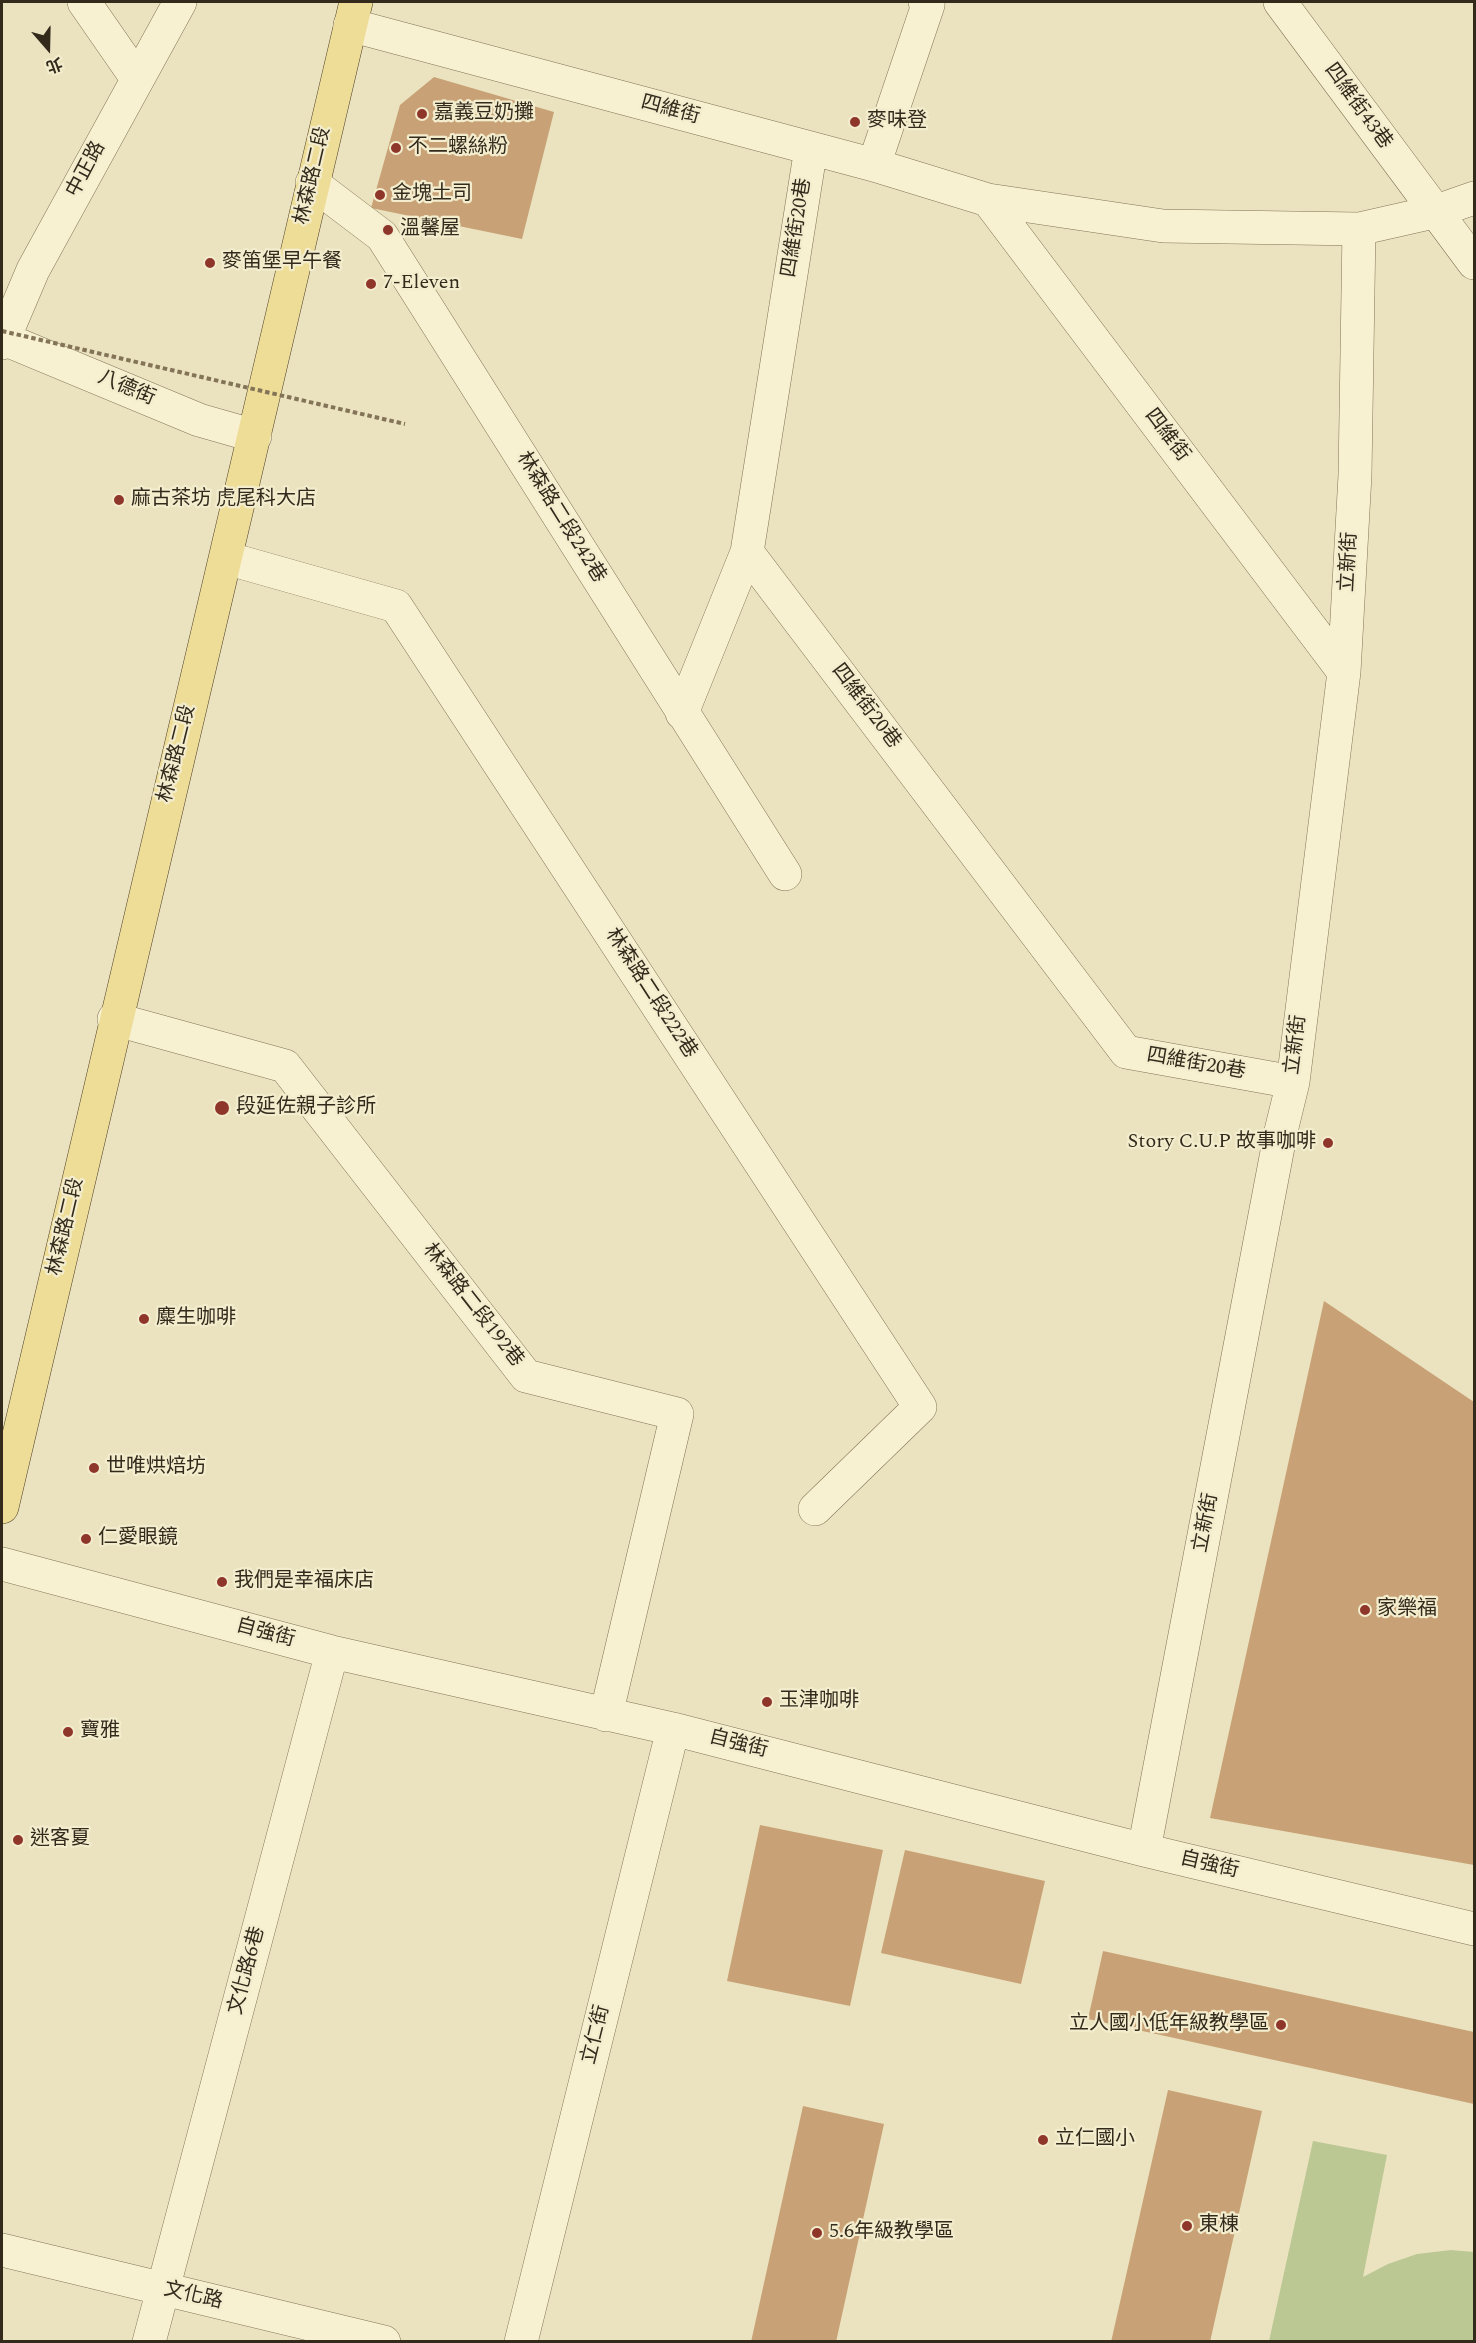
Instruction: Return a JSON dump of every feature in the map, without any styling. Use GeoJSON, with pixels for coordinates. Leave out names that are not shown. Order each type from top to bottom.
{"type":"FeatureCollection","features":[{"type":"Feature","properties":{"kind":"main road","name":"林森路二段"},"geometry":{"type":"LineString","coordinates":[[2,1507],[114,1019],[255,436],[353,13]]}},
{"type":"Feature","properties":{"kind":"street"},"geometry":{"type":"LineString","coordinates":[[84,2],[136,77]]}},
{"type":"Feature","properties":{"kind":"street","name":"中正路"},"geometry":{"type":"LineString","coordinates":[[2,337],[33,270],[136,77],[180,2]]}},
{"type":"Feature","properties":{"kind":"street"},"geometry":{"type":"LineString","coordinates":[[874,165],[928,5],[926,2]]}},
{"type":"Feature","properties":{"kind":"street","name":"四維街43巷"},"geometry":{"type":"LineString","coordinates":[[1280,2],[1474,263]]}},
{"type":"Feature","properties":{"kind":"street","name":"四維街"},"geometry":{"type":"LineString","coordinates":[[353,13],[988,200],[1163,226],[1359,229],[1434,212],[1474,198]]}},
{"type":"Feature","properties":{"kind":"street","name":"四維街20巷"},"geometry":{"type":"LineString","coordinates":[[811,148],[747,552],[1126,1052],[1293,1082]]}},
{"type":"Feature","properties":{"kind":"street","name":"林森路二段242巷"},"geometry":{"type":"LineString","coordinates":[[312,183],[382,236],[785,874]]}},
{"type":"Feature","properties":{"kind":"street","name":"四維街"},"geometry":{"type":"LineString","coordinates":[[988,200],[1344,672]]}},
{"type":"Feature","properties":{"kind":"street","name":"立新街"},"geometry":{"type":"LineString","coordinates":[[1144,1851],[1279,1142],[1293,1082],[1344,672],[1355,475],[1359,229]]}},
{"type":"Feature","properties":{"kind":"street","name":"八德街"},"geometry":{"type":"LineString","coordinates":[[2,337],[199,420],[255,436]]}},
{"type":"Feature","properties":{"kind":"street"},"geometry":{"type":"LineString","coordinates":[[682,713],[747,552]]}},
{"type":"Feature","properties":{"kind":"street","name":"林森路二段222巷"},"geometry":{"type":"LineString","coordinates":[[226,558],[396,606],[921,1407],[815,1509]]}},
{"type":"Feature","properties":{"kind":"street","name":"林森路二段192巷"},"geometry":{"type":"LineString","coordinates":[[114,1019],[285,1066],[526,1376],[677,1414],[606,1715]]}},
{"type":"Feature","properties":{"kind":"street","name":"自強街"},"geometry":{"type":"LineString","coordinates":[[2,1564],[332,1652],[673,1729],[1144,1851],[1474,1929]]}},
{"type":"Feature","properties":{"kind":"street","name":"文化路6巷"},"geometry":{"type":"LineString","coordinates":[[148,2342],[164,2291],[332,1652]]}},
{"type":"Feature","properties":{"kind":"street","name":"立仁街"},"geometry":{"type":"LineString","coordinates":[[521,2342],[673,1729]]}},
{"type":"Feature","properties":{"kind":"street","name":"文化路"},"geometry":{"type":"LineString","coordinates":[[2,2250],[164,2291],[384,2342]]}},
{"type":"Feature","properties":{"kind":"path"},"geometry":{"type":"LineString","coordinates":[[2,337],[405,424]]}},
{"type":"Feature","properties":{"kind":"green space"},"geometry":{"type":"Polygon","coordinates":[[[1313,2141],[1387,2155],[1363,2277],[1388,2264],[1417,2254],[1451,2250],[1474,2252],[1474,2341],[1269,2341],[1313,2141]]]}},
{"type":"Feature","properties":{"kind":"building"},"geometry":{"type":"Polygon","coordinates":[[[434,77],[554,112],[522,239],[371,208],[400,105],[434,77]]]}},
{"type":"Feature","properties":{"kind":"building","name":"家樂福"},"geometry":{"type":"Polygon","coordinates":[[[1324,1301],[1474,1402],[1474,1865],[1210,1818],[1324,1301]]]}},
{"type":"Feature","properties":{"kind":"building"},"geometry":{"type":"Polygon","coordinates":[[[760,1825],[883,1850],[850,2006],[727,1981],[760,1825]]]}},
{"type":"Feature","properties":{"kind":"building"},"geometry":{"type":"Polygon","coordinates":[[[905,1850],[1045,1881],[1021,1984],[881,1953],[905,1850]]]}},
{"type":"Feature","properties":{"kind":"building","name":"立人國小低年級教學區"},"geometry":{"type":"Polygon","coordinates":[[[1103,1951],[1474,2032],[1474,2104],[1088,2019],[1103,1951]]]}},
{"type":"Feature","properties":{"kind":"building","name":"東棟"},"geometry":{"type":"Polygon","coordinates":[[[1168,2090],[1262,2111],[1210,2342],[1111,2342],[1168,2090]]]}},
{"type":"Feature","properties":{"kind":"building","name":"5.6年級教學區"},"geometry":{"type":"Polygon","coordinates":[[[803,2106],[884,2124],[836,2342],[751,2342],[803,2106]]]}},
{"type":"Feature","properties":{"kind":"place","name":"嘉義豆奶攤"},"geometry":{"type":"Point","coordinates":[422,114]}},
{"type":"Feature","properties":{"kind":"place","name":"麥味登"},"geometry":{"type":"Point","coordinates":[855,122]}},
{"type":"Feature","properties":{"kind":"place","name":"不二螺絲粉"},"geometry":{"type":"Point","coordinates":[396,148]}},
{"type":"Feature","properties":{"kind":"place","name":"金塊土司"},"geometry":{"type":"Point","coordinates":[380,195]}},
{"type":"Feature","properties":{"kind":"place","name":"溫馨屋"},"geometry":{"type":"Point","coordinates":[388,230]}},
{"type":"Feature","properties":{"kind":"place","name":"麥笛堡早午餐"},"geometry":{"type":"Point","coordinates":[210,263]}},
{"type":"Feature","properties":{"kind":"place","name":"7-Eleven"},"geometry":{"type":"Point","coordinates":[371,284]}},
{"type":"Feature","properties":{"kind":"place","name":"麻古茶坊 虎尾科大店"},"geometry":{"type":"Point","coordinates":[119,500]}},
{"type":"Feature","properties":{"kind":"place","name":"段延佐親子診所"},"geometry":{"type":"Point","coordinates":[222,1108]}},
{"type":"Feature","properties":{"kind":"place","name":"Story C.U.P 故事咖啡"},"geometry":{"type":"Point","coordinates":[1328,1143]}},
{"type":"Feature","properties":{"kind":"place","name":"麋生咖啡"},"geometry":{"type":"Point","coordinates":[144,1319]}},
{"type":"Feature","properties":{"kind":"place","name":"世唯烘焙坊"},"geometry":{"type":"Point","coordinates":[94,1468]}},
{"type":"Feature","properties":{"kind":"place","name":"仁愛眼鏡"},"geometry":{"type":"Point","coordinates":[86,1539]}},
{"type":"Feature","properties":{"kind":"place","name":"我們是幸福床店"},"geometry":{"type":"Point","coordinates":[222,1582]}},
{"type":"Feature","properties":{"kind":"place","name":"家樂福"},"geometry":{"type":"Point","coordinates":[1365,1610]}},
{"type":"Feature","properties":{"kind":"place","name":"玉津咖啡"},"geometry":{"type":"Point","coordinates":[767,1702]}},
{"type":"Feature","properties":{"kind":"place","name":"寶雅"},"geometry":{"type":"Point","coordinates":[68,1732]}},
{"type":"Feature","properties":{"kind":"place","name":"迷客夏"},"geometry":{"type":"Point","coordinates":[18,1840]}},
{"type":"Feature","properties":{"kind":"place","name":"立人國小低年級教學區"},"geometry":{"type":"Point","coordinates":[1281,2025]}},
{"type":"Feature","properties":{"kind":"place","name":"立仁國小"},"geometry":{"type":"Point","coordinates":[1043,2140]}},
{"type":"Feature","properties":{"kind":"place","name":"東棟"},"geometry":{"type":"Point","coordinates":[1187,2226]}},
{"type":"Feature","properties":{"kind":"place","name":"5.6年級教學區"},"geometry":{"type":"Point","coordinates":[817,2233]}}]}
